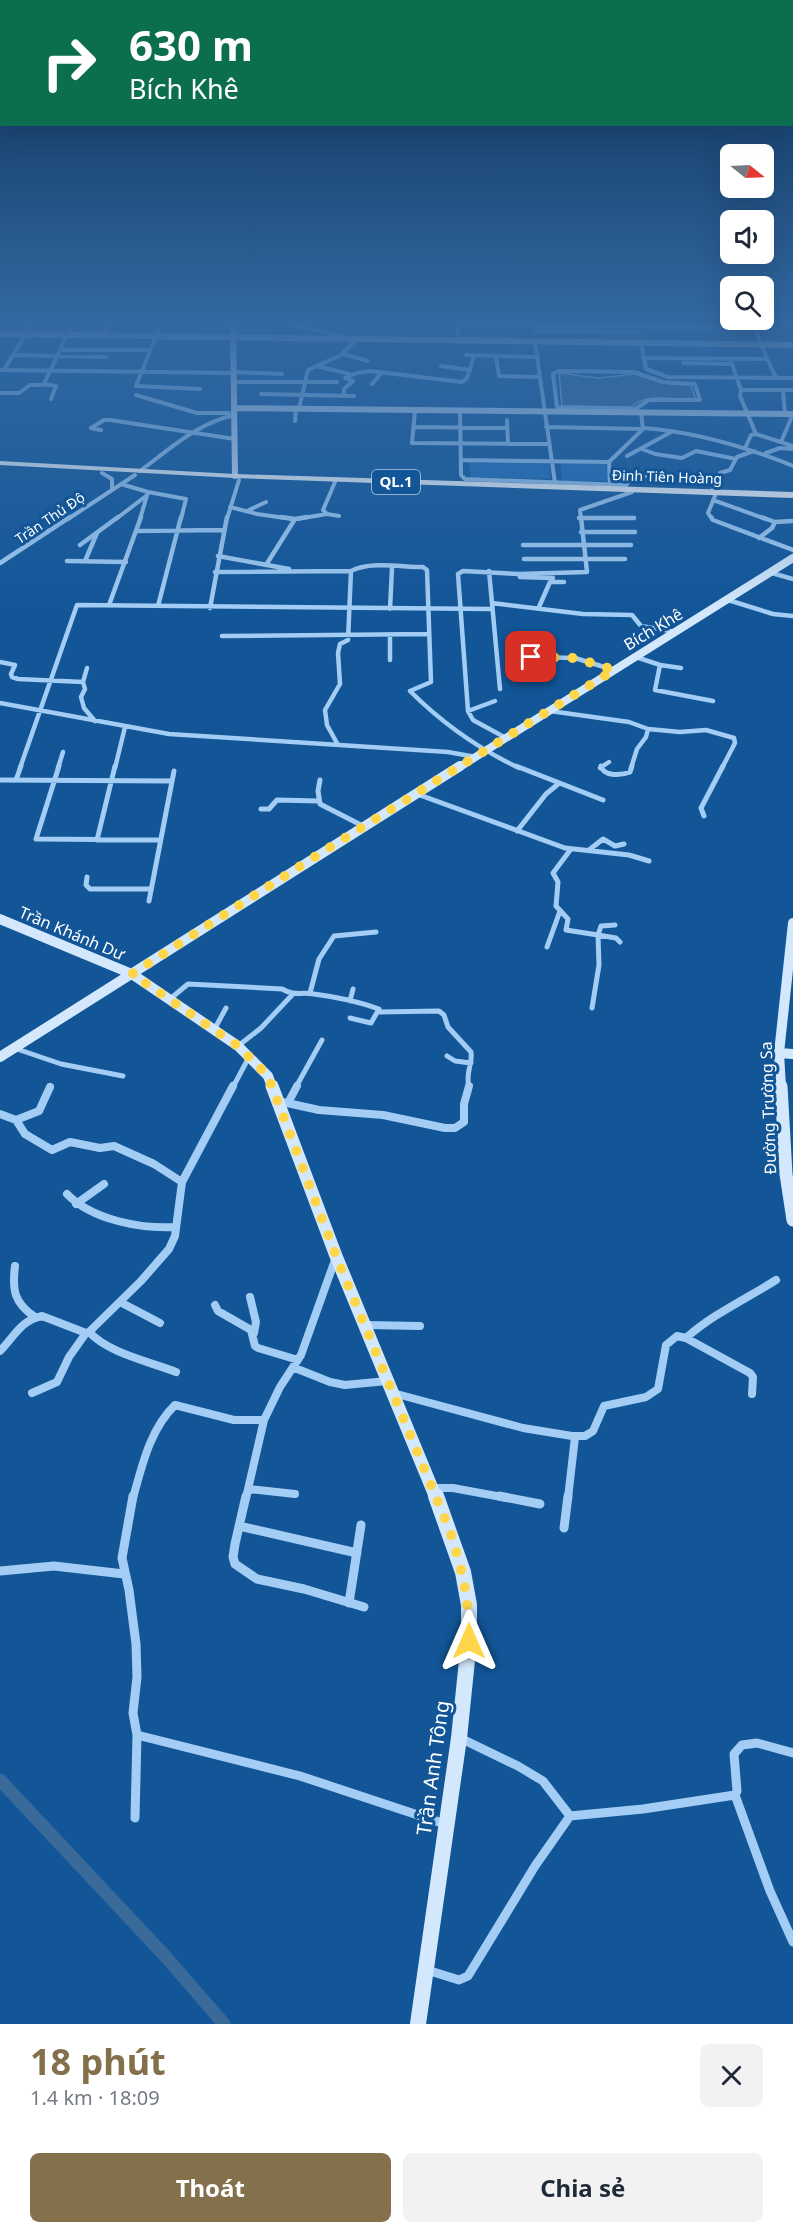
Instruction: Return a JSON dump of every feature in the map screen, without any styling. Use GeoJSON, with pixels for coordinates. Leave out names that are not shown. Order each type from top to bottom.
{"type":"FeatureCollection","features":[{"type":"Feature","properties":{"kind":"highway","name":"Đinh Tiên Hoàng"},"geometry":{"type":"LineString","coordinates":[[3,465],[102,473],[138,473]]}},
{"type":"Feature","properties":{"kind":"highway","name":"Đinh Tiên Hoàng"},"geometry":{"type":"LineString","coordinates":[[3,465],[335,482],[627,489]]}},
{"type":"Feature","properties":{"kind":"highway","name":"Đinh Tiên Hoàng"},"geometry":{"type":"LineString","coordinates":[[237,478],[627,489],[714,496],[793,497]]}},
{"type":"Feature","properties":{"kind":"street","name":"Trần Thủ Độ"},"geometry":{"type":"LineString","coordinates":[[0,563],[122,484],[195,432],[219,418]]}},
{"type":"Feature","properties":{"kind":"street"},"geometry":{"type":"LineString","coordinates":[[210,608],[223,530],[237,478],[234,418]]}},
{"type":"Feature","properties":{"kind":"street"},"geometry":{"type":"LineString","coordinates":[[415,418],[412,443],[549,444]]}},
{"type":"Feature","properties":{"kind":"street"},"geometry":{"type":"LineString","coordinates":[[460,418],[461,475],[465,479],[610,484],[627,489]]}},
{"type":"Feature","properties":{"kind":"street"},"geometry":{"type":"LineString","coordinates":[[545,418],[555,483]]}},
{"type":"Feature","properties":{"kind":"street"},"geometry":{"type":"LineString","coordinates":[[642,418],[643,428]]}},
{"type":"Feature","properties":{"kind":"street"},"geometry":{"type":"LineString","coordinates":[[750,418],[756,434]]}},
{"type":"Feature","properties":{"kind":"street"},"geometry":{"type":"LineString","coordinates":[[782,448],[792,418]]}},
{"type":"Feature","properties":{"kind":"street"},"geometry":{"type":"LineString","coordinates":[[101,430],[91,428],[110,420],[235,439]]}},
{"type":"Feature","properties":{"kind":"street"},"geometry":{"type":"LineString","coordinates":[[507,420],[508,444]]}},
{"type":"Feature","properties":{"kind":"street"},"geometry":{"type":"LineString","coordinates":[[414,427],[507,428]]}},
{"type":"Feature","properties":{"kind":"street"},"geometry":{"type":"LineString","coordinates":[[546,427],[676,430],[746,446],[793,466]]}},
{"type":"Feature","properties":{"kind":"street"},"geometry":{"type":"LineString","coordinates":[[461,460],[609,462],[643,428]]}},
{"type":"Feature","properties":{"kind":"street"},"geometry":{"type":"LineString","coordinates":[[627,456],[676,430]]}},
{"type":"Feature","properties":{"kind":"street"},"geometry":{"type":"LineString","coordinates":[[746,446],[751,435],[756,434],[793,448]]}},
{"type":"Feature","properties":{"kind":"street"},"geometry":{"type":"LineString","coordinates":[[766,453],[782,448],[793,448]]}},
{"type":"Feature","properties":{"kind":"street"},"geometry":{"type":"LineString","coordinates":[[642,449],[684,458],[696,451],[736,459]]}},
{"type":"Feature","properties":{"kind":"street"},"geometry":{"type":"LineString","coordinates":[[755,450],[736,459],[729,470],[720,473],[708,513],[713,520],[793,550]]}},
{"type":"Feature","properties":{"kind":"street"},"geometry":{"type":"LineString","coordinates":[[664,455],[664,459],[668,461]]}},
{"type":"Feature","properties":{"kind":"street"},"geometry":{"type":"LineString","coordinates":[[609,462],[610,484]]}},
{"type":"Feature","properties":{"kind":"street"},"geometry":{"type":"LineString","coordinates":[[102,473],[112,479],[111,490]]}},
{"type":"Feature","properties":{"kind":"street"},"geometry":{"type":"LineString","coordinates":[[506,738],[473,720],[468,711],[458,574],[463,571],[519,574],[587,572],[579,518],[580,510],[627,489],[634,474],[648,476]]}},
{"type":"Feature","properties":{"kind":"street"},"geometry":{"type":"LineString","coordinates":[[327,514],[323,510],[335,482]]}},
{"type":"Feature","properties":{"kind":"street"},"geometry":{"type":"LineString","coordinates":[[122,484],[147,494],[186,499],[158,606]]}},
{"type":"Feature","properties":{"kind":"street"},"geometry":{"type":"LineString","coordinates":[[80,545],[147,494]]}},
{"type":"Feature","properties":{"kind":"street"},"geometry":{"type":"LineString","coordinates":[[109,604],[137,531],[147,494]]}},
{"type":"Feature","properties":{"kind":"street"},"geometry":{"type":"LineString","coordinates":[[714,496],[775,522],[792,521]]}},
{"type":"Feature","properties":{"kind":"street"},"geometry":{"type":"LineString","coordinates":[[249,510],[266,502]]}},
{"type":"Feature","properties":{"kind":"street"},"geometry":{"type":"LineString","coordinates":[[130,507],[143,509]]}},
{"type":"Feature","properties":{"kind":"street"},"geometry":{"type":"LineString","coordinates":[[230,507],[249,510],[257,514],[295,519],[327,514],[339,516]]}},
{"type":"Feature","properties":{"kind":"street"},"geometry":{"type":"LineString","coordinates":[[579,518],[634,518]]}},
{"type":"Feature","properties":{"kind":"street"},"geometry":{"type":"LineString","coordinates":[[266,565],[276,553],[295,519]]}},
{"type":"Feature","properties":{"kind":"street"},"geometry":{"type":"LineString","coordinates":[[759,538],[772,528],[775,522]]}},
{"type":"Feature","properties":{"kind":"street"},"geometry":{"type":"LineString","coordinates":[[137,531],[223,530]]}},
{"type":"Feature","properties":{"kind":"street"},"geometry":{"type":"LineString","coordinates":[[581,532],[635,532]]}},
{"type":"Feature","properties":{"kind":"street"},"geometry":{"type":"LineString","coordinates":[[85,561],[97,533]]}},
{"type":"Feature","properties":{"kind":"street"},"geometry":{"type":"LineString","coordinates":[[523,545],[632,545]]}},
{"type":"Feature","properties":{"kind":"street"},"geometry":{"type":"LineString","coordinates":[[218,556],[304,572]]}},
{"type":"Feature","properties":{"kind":"street","name":"Bích Khê"},"geometry":{"type":"LineString","coordinates":[[0,1057],[363,826],[678,632],[793,558]]}},
{"type":"Feature","properties":{"kind":"street"},"geometry":{"type":"LineString","coordinates":[[524,559],[626,559]]}},
{"type":"Feature","properties":{"kind":"street"},"geometry":{"type":"LineString","coordinates":[[67,561],[126,562]]}},
{"type":"Feature","properties":{"kind":"street"},"geometry":{"type":"LineString","coordinates":[[338,745],[327,725],[325,710],[340,684],[338,653],[340,644],[348,640],[351,572],[354,568],[364,567],[423,567],[427,570],[431,682],[410,691],[451,729],[487,751],[557,785],[603,800]]}},
{"type":"Feature","properties":{"kind":"street"},"geometry":{"type":"LineString","coordinates":[[390,609],[392,568]]}},
{"type":"Feature","properties":{"kind":"street"},"geometry":{"type":"LineString","coordinates":[[216,572],[351,572]]}},
{"type":"Feature","properties":{"kind":"street"},"geometry":{"type":"LineString","coordinates":[[489,572],[500,689]]}},
{"type":"Feature","properties":{"kind":"street"},"geometry":{"type":"LineString","coordinates":[[772,573],[793,579]]}},
{"type":"Feature","properties":{"kind":"street"},"geometry":{"type":"LineString","coordinates":[[519,574],[524,578],[553,578]]}},
{"type":"Feature","properties":{"kind":"street"},"geometry":{"type":"LineString","coordinates":[[539,607],[550,582],[564,582]]}},
{"type":"Feature","properties":{"kind":"street"},"geometry":{"type":"LineString","coordinates":[[728,600],[773,614],[793,616]]}},
{"type":"Feature","properties":{"kind":"street"},"geometry":{"type":"LineString","coordinates":[[492,603],[584,614],[632,615],[641,626],[678,632]]}},
{"type":"Feature","properties":{"kind":"street"},"geometry":{"type":"LineString","coordinates":[[16,780],[77,605],[491,609]]}},
{"type":"Feature","properties":{"kind":"street"},"geometry":{"type":"LineString","coordinates":[[222,636],[429,634]]}},
{"type":"Feature","properties":{"kind":"street"},"geometry":{"type":"LineString","coordinates":[[390,635],[390,660]]}},
{"type":"Feature","properties":{"kind":"street"},"geometry":{"type":"LineString","coordinates":[[531,657],[575,658],[614,670]]}},
{"type":"Feature","properties":{"kind":"street"},"geometry":{"type":"LineString","coordinates":[[636,657],[660,665],[681,668]]}},
{"type":"Feature","properties":{"kind":"street"},"geometry":{"type":"LineString","coordinates":[[0,662],[15,665],[11,674],[15,678],[83,682]]}},
{"type":"Feature","properties":{"kind":"street"},"geometry":{"type":"LineString","coordinates":[[660,665],[655,690],[713,701]]}},
{"type":"Feature","properties":{"kind":"street"},"geometry":{"type":"LineString","coordinates":[[87,668],[81,697],[84,708],[95,721]]}},
{"type":"Feature","properties":{"kind":"street"},"geometry":{"type":"LineString","coordinates":[[468,711],[495,701]]}},
{"type":"Feature","properties":{"kind":"street"},"geometry":{"type":"LineString","coordinates":[[0,703],[41,708],[125,727],[213,738],[448,752],[477,757]]}},
{"type":"Feature","properties":{"kind":"street"},"geometry":{"type":"LineString","coordinates":[[550,711],[618,721],[644,726],[648,729],[677,732],[706,730],[734,738],[735,743],[701,808],[704,816]]}},
{"type":"Feature","properties":{"kind":"street"},"geometry":{"type":"LineString","coordinates":[[97,840],[125,727]]}},
{"type":"Feature","properties":{"kind":"street"},"geometry":{"type":"LineString","coordinates":[[609,762],[599,767],[613,775],[623,776],[630,772],[635,755],[648,729]]}},
{"type":"Feature","properties":{"kind":"street"},"geometry":{"type":"LineString","coordinates":[[63,752],[36,839],[160,840]]}},
{"type":"Feature","properties":{"kind":"street"},"geometry":{"type":"LineString","coordinates":[[149,901],[174,771]]}},
{"type":"Feature","properties":{"kind":"street"},"geometry":{"type":"LineString","coordinates":[[0,780],[171,781]]}},
{"type":"Feature","properties":{"kind":"street"},"geometry":{"type":"LineString","coordinates":[[318,801],[320,780]]}},
{"type":"Feature","properties":{"kind":"street"},"geometry":{"type":"LineString","coordinates":[[517,831],[557,785]]}},
{"type":"Feature","properties":{"kind":"street"},"geometry":{"type":"LineString","coordinates":[[417,794],[571,849],[629,855],[649,861]]}},
{"type":"Feature","properties":{"kind":"street"},"geometry":{"type":"LineString","coordinates":[[261,809],[269,809],[277,800],[318,801],[363,826]]}},
{"type":"Feature","properties":{"kind":"street"},"geometry":{"type":"LineString","coordinates":[[589,850],[603,839],[615,846],[624,844]]}},
{"type":"Feature","properties":{"kind":"street"},"geometry":{"type":"LineString","coordinates":[[571,849],[553,873],[558,882],[556,906],[568,920],[566,930],[616,938],[620,942]]}},
{"type":"Feature","properties":{"kind":"street"},"geometry":{"type":"LineString","coordinates":[[87,877],[86,885],[90,889],[150,889]]}},
{"type":"Feature","properties":{"kind":"street"},"geometry":{"type":"LineString","coordinates":[[547,947],[560,911]]}},
{"type":"Feature","properties":{"kind":"street","name":"Trần Khánh Dư"},"geometry":{"type":"LineString","coordinates":[[0,919],[132,974]]}},
{"type":"Feature","properties":{"kind":"street","name":"Đường Trường Sa"},"geometry":{"type":"LineString","coordinates":[[793,923],[779,1053],[786,1174],[793,1220]]}},
{"type":"Feature","properties":{"kind":"street"},"geometry":{"type":"LineString","coordinates":[[592,1008],[599,965],[598,935],[601,926],[615,925]]}},
{"type":"Feature","properties":{"kind":"street"},"geometry":{"type":"LineString","coordinates":[[310,993],[319,959],[334,936],[376,932]]}},
{"type":"Feature","properties":{"kind":"street","name":"Trần Anh Tông"},"geometry":{"type":"LineString","coordinates":[[132,974],[238,1046],[268,1076],[283,1102],[336,1256],[450,1531],[463,1572],[469,1605],[469,1641],[459,1737],[418,2024]]}},
{"type":"Feature","properties":{"kind":"street"},"geometry":{"type":"LineString","coordinates":[[170,999],[188,984],[282,989],[292,995],[310,993],[350,1000],[379,1009],[379,1012]]}},
{"type":"Feature","properties":{"kind":"street"},"geometry":{"type":"LineString","coordinates":[[350,1000],[353,989]]}},
{"type":"Feature","properties":{"kind":"street"},"geometry":{"type":"LineString","coordinates":[[238,1046],[261,1028],[292,995]]}},
{"type":"Feature","properties":{"kind":"street"},"geometry":{"type":"LineString","coordinates":[[214,1030],[226,1008]]}},
{"type":"Feature","properties":{"kind":"street"},"geometry":{"type":"LineString","coordinates":[[322,1040],[283,1102],[319,1110],[384,1115],[453,1129],[464,1122],[464,1104],[469,1088],[466,1074],[471,1064],[471,1052],[448,1027],[444,1015],[440,1011],[379,1012]]}},
{"type":"Feature","properties":{"kind":"street"},"geometry":{"type":"LineString","coordinates":[[350,1018],[371,1023],[379,1012]]}},
{"type":"Feature","properties":{"kind":"street"},"geometry":{"type":"LineString","coordinates":[[14,1048],[61,1064],[123,1076]]}},
{"type":"Feature","properties":{"kind":"street"},"geometry":{"type":"LineString","coordinates":[[779,1053],[793,1054]]}},
{"type":"Feature","properties":{"kind":"street"},"geometry":{"type":"LineString","coordinates":[[447,1056],[471,1064]]}},
{"type":"Feature","properties":{"kind":"street"},"geometry":{"type":"LineString","coordinates":[[33,1393],[57,1382],[69,1357],[88,1333],[169,1249],[175,1236],[182,1182],[249,1057]]}},
{"type":"Feature","properties":{"kind":"street"},"geometry":{"type":"LineString","coordinates":[[0,1114],[16,1120],[37,1114],[44,1105],[46,1093],[50,1087]]}},
{"type":"Feature","properties":{"kind":"street"},"geometry":{"type":"LineString","coordinates":[[16,1120],[25,1134],[52,1150],[70,1142],[100,1149],[114,1146],[154,1164],[182,1182]]}},
{"type":"Feature","properties":{"kind":"street"},"geometry":{"type":"LineString","coordinates":[[76,1204],[104,1184]]}},
{"type":"Feature","properties":{"kind":"street"},"geometry":{"type":"LineString","coordinates":[[67,1194],[76,1204],[118,1219],[160,1228],[176,1227]]}},
{"type":"Feature","properties":{"kind":"street"},"geometry":{"type":"LineString","coordinates":[[336,1256],[297,1364],[280,1387],[264,1420],[233,1557],[240,1569],[257,1579],[304,1589],[364,1607]]}},
{"type":"Feature","properties":{"kind":"street"},"geometry":{"type":"LineString","coordinates":[[15,1266],[14,1298],[22,1309],[35,1317]]}},
{"type":"Feature","properties":{"kind":"street"},"geometry":{"type":"LineString","coordinates":[[686,1338],[705,1321],[740,1303],[776,1280]]}},
{"type":"Feature","properties":{"kind":"street"},"geometry":{"type":"LineString","coordinates":[[250,1297],[256,1322],[255,1346],[297,1364],[330,1382],[390,1387],[575,1437],[585,1436],[593,1431],[604,1406],[652,1395],[660,1384],[666,1345],[678,1336],[686,1338],[750,1373],[753,1377],[752,1394]]}},
{"type":"Feature","properties":{"kind":"street"},"geometry":{"type":"LineString","coordinates":[[120,1302],[160,1323]]}},
{"type":"Feature","properties":{"kind":"street"},"geometry":{"type":"LineString","coordinates":[[215,1305],[218,1311],[248,1327],[254,1333]]}},
{"type":"Feature","properties":{"kind":"street"},"geometry":{"type":"LineString","coordinates":[[0,1352],[21,1325],[35,1317],[42,1316],[88,1333],[112,1347],[176,1372]]}},
{"type":"Feature","properties":{"kind":"street"},"geometry":{"type":"LineString","coordinates":[[366,1325],[420,1326]]}},
{"type":"Feature","properties":{"kind":"street"},"geometry":{"type":"LineString","coordinates":[[135,1818],[137,1735],[132,1713],[137,1677],[128,1587],[122,1559],[134,1492],[156,1429],[168,1409],[175,1405],[234,1420],[264,1420]]}},
{"type":"Feature","properties":{"kind":"street"},"geometry":{"type":"LineString","coordinates":[[564,1528],[575,1437]]}},
{"type":"Feature","properties":{"kind":"street"},"geometry":{"type":"LineString","coordinates":[[432,1488],[453,1488],[540,1504]]}},
{"type":"Feature","properties":{"kind":"street"},"geometry":{"type":"LineString","coordinates":[[249,1489],[295,1494]]}},
{"type":"Feature","properties":{"kind":"street"},"geometry":{"type":"LineString","coordinates":[[239,1526],[357,1553]]}},
{"type":"Feature","properties":{"kind":"street"},"geometry":{"type":"LineString","coordinates":[[349,1603],[361,1526]]}},
{"type":"Feature","properties":{"kind":"street"},"geometry":{"type":"LineString","coordinates":[[0,1571],[54,1566],[124,1574]]}},
{"type":"Feature","properties":{"kind":"street"},"geometry":{"type":"LineString","coordinates":[[137,1735],[181,1749],[280,1770],[445,1824]]}},
{"type":"Feature","properties":{"kind":"street"},"geometry":{"type":"LineString","coordinates":[[459,1737],[543,1781],[570,1816]]}},
{"type":"Feature","properties":{"kind":"street"},"geometry":{"type":"LineString","coordinates":[[793,1753],[757,1743],[742,1745],[734,1754],[737,1791],[735,1795],[770,1891],[793,1942]]}},
{"type":"Feature","properties":{"kind":"street"},"geometry":{"type":"LineString","coordinates":[[425,1969],[459,1980],[468,1976],[535,1866],[570,1816],[643,1809],[735,1795]]}},
{"type":"Feature","properties":{"kind":"shaded area"},"geometry":{"type":"Polygon","coordinates":[[[468,460],[549,461],[551,479],[471,477],[468,460]]]}},
{"type":"Feature","properties":{"kind":"shaded area"},"geometry":{"type":"Polygon","coordinates":[[[560,462],[606,463],[609,481],[562,481],[560,462]]]}},
{"type":"Feature","properties":{"kind":"waterway"},"geometry":{"type":"LineString","coordinates":[[0,1780],[166,1957],[224,2024]]}},
{"type":"Feature","properties":{"kind":"route"},"geometry":{"type":"LineString","coordinates":[[469,1641],[469,1605],[463,1572],[450,1531],[336,1256],[268,1076],[238,1046],[132,974],[363,826],[614,670],[598,663],[563,656],[531,657]]}}]}
